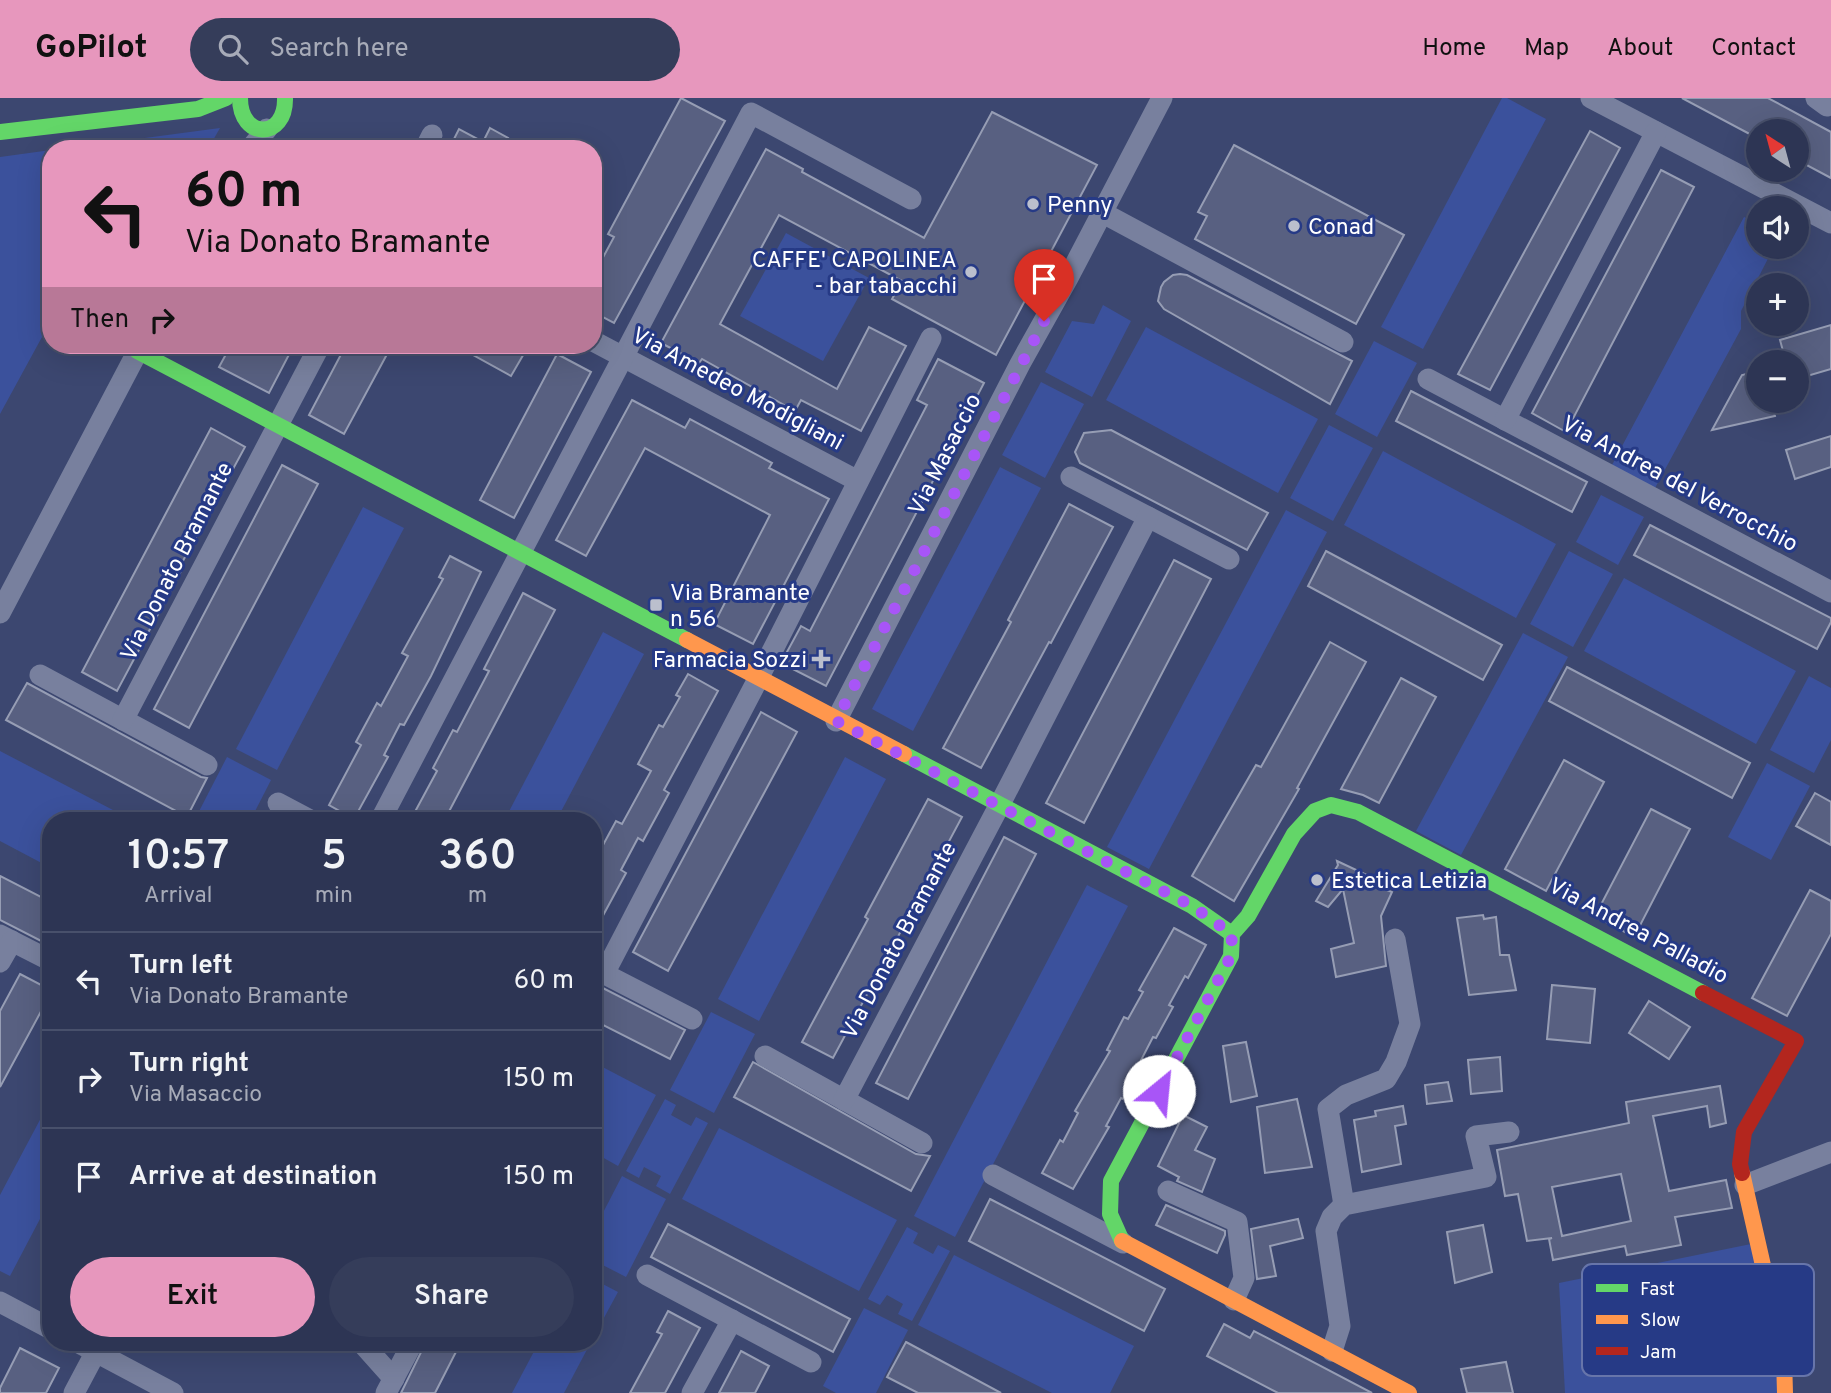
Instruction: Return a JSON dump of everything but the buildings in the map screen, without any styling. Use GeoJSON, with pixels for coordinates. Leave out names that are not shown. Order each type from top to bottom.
{"type":"FeatureCollection","features":[{"type":"Feature","properties":{"kind":"street"},"geometry":{"type":"LineString","coordinates":[[0,132],[198,109],[226,98]]}},
{"type":"Feature","properties":{"kind":"street"},"geometry":{"type":"LineString","coordinates":[[240,98],[239,110],[253,124]]}},
{"type":"Feature","properties":{"kind":"street","name":"Via Masaccio"},"geometry":{"type":"LineString","coordinates":[[836,721],[1020,364],[1163,98]]}},
{"type":"Feature","properties":{"kind":"street"},"geometry":{"type":"LineString","coordinates":[[1591,98],[1831,223]]}},
{"type":"Feature","properties":{"kind":"street"},"geometry":{"type":"LineString","coordinates":[[1816,98],[1827,106],[1831,105]]}},
{"type":"Feature","properties":{"kind":"street"},"geometry":{"type":"LineString","coordinates":[[198,109],[253,124],[276,126],[290,104]]}},
{"type":"Feature","properties":{"kind":"street"},"geometry":{"type":"LineString","coordinates":[[385,812],[751,113],[911,199]]}},
{"type":"Feature","properties":{"kind":"street"},"geometry":{"type":"LineString","coordinates":[[246,140],[253,124]]}},
{"type":"Feature","properties":{"kind":"street"},"geometry":{"type":"LineString","coordinates":[[251,140],[253,124]]}},
{"type":"Feature","properties":{"kind":"street"},"geometry":{"type":"LineString","coordinates":[[1505,420],[1656,132]]}},
{"type":"Feature","properties":{"kind":"street"},"geometry":{"type":"LineString","coordinates":[[1103,213],[1343,342]]}},
{"type":"Feature","properties":{"kind":"street","name":"Via Amedeo Modigliani"},"geometry":{"type":"LineString","coordinates":[[758,679],[931,338]]}},
{"type":"Feature","properties":{"kind":"street","name":"Via Amedeo Modigliani"},"geometry":{"type":"LineString","coordinates":[[602,346],[858,481]]}},
{"type":"Feature","properties":{"kind":"street"},"geometry":{"type":"LineString","coordinates":[[0,613],[136,354]]}},
{"type":"Feature","properties":{"kind":"street"},"geometry":{"type":"LineString","coordinates":[[150,354],[276,425],[1192,906],[1232,934],[1231,956],[1111,1181],[1107,1199],[1108,1213],[1113,1230],[1123,1243]]}},
{"type":"Feature","properties":{"kind":"street"},"geometry":{"type":"LineString","coordinates":[[276,425],[315,354]]}},
{"type":"Feature","properties":{"kind":"street","name":"Via Andrea del Verrocchio"},"geometry":{"type":"LineString","coordinates":[[1428,379],[1831,592]]}},
{"type":"Feature","properties":{"kind":"street","name":"Via Donato Bramante"},"geometry":{"type":"LineString","coordinates":[[123,720],[276,425]]}},
{"type":"Feature","properties":{"kind":"street"},"geometry":{"type":"LineString","coordinates":[[1071,477],[1228,559]]}},
{"type":"Feature","properties":{"kind":"street","name":"Via Donato Bramante"},"geometry":{"type":"LineString","coordinates":[[844,1100],[1148,517]]}},
{"type":"Feature","properties":{"kind":"street"},"geometry":{"type":"LineString","coordinates":[[40,675],[207,765]]}},
{"type":"Feature","properties":{"kind":"street"},"geometry":{"type":"LineString","coordinates":[[602,965],[758,679]]}},
{"type":"Feature","properties":{"kind":"street"},"geometry":{"type":"LineString","coordinates":[[278,803],[296,812]]}},
{"type":"Feature","properties":{"kind":"street","name":"Via Andrea Palladio"},"geometry":{"type":"LineString","coordinates":[[1232,934],[1248,916],[1294,834],[1315,811],[1331,805],[1358,812],[1796,1041],[1744,1132],[1740,1164],[1763,1264]]}},
{"type":"Feature","properties":{"kind":"street"},"geometry":{"type":"LineString","coordinates":[[0,962],[6,938],[42,956]]}},
{"type":"Feature","properties":{"kind":"street"},"geometry":{"type":"LineString","coordinates":[[1344,1205],[1328,1109],[1346,1095],[1386,1079],[1405,1042],[1410,1024],[1395,939]]}},
{"type":"Feature","properties":{"kind":"street"},"geometry":{"type":"LineString","coordinates":[[602,973],[692,1019]]}},
{"type":"Feature","properties":{"kind":"street"},"geometry":{"type":"LineString","coordinates":[[765,1056],[922,1143]]}},
{"type":"Feature","properties":{"kind":"street"},"geometry":{"type":"LineString","coordinates":[[1332,1351],[1340,1326],[1326,1231],[1332,1217],[1344,1205],[1486,1177],[1476,1136],[1509,1132]]}},
{"type":"Feature","properties":{"kind":"street"},"geometry":{"type":"LineString","coordinates":[[1745,1185],[1831,1152]]}},
{"type":"Feature","properties":{"kind":"street"},"geometry":{"type":"LineString","coordinates":[[993,1175],[1408,1392]]}},
{"type":"Feature","properties":{"kind":"street"},"geometry":{"type":"LineString","coordinates":[[1168,1191],[1237,1222],[1244,1278],[1234,1300]]}},
{"type":"Feature","properties":{"kind":"street"},"geometry":{"type":"LineString","coordinates":[[646,1275],[811,1362]]}},
{"type":"Feature","properties":{"kind":"street"},"geometry":{"type":"LineString","coordinates":[[0,1302],[42,1324]]}},
{"type":"Feature","properties":{"kind":"street"},"geometry":{"type":"LineString","coordinates":[[692,1393],[732,1320]]}},
{"type":"Feature","properties":{"kind":"street"},"geometry":{"type":"LineString","coordinates":[[74,1393],[97,1351]]}},
{"type":"Feature","properties":{"kind":"street"},"geometry":{"type":"LineString","coordinates":[[105,1351],[173,1393]]}},
{"type":"Feature","properties":{"kind":"street"},"geometry":{"type":"LineString","coordinates":[[367,1351],[390,1386],[408,1351]]}},
{"type":"Feature","properties":{"kind":"shaded area"},"geometry":{"type":"Polygon","coordinates":[[[1502,98],[1507,98],[1546,119],[1423,349],[1381,327],[1502,98]]]}},
{"type":"Feature","properties":{"kind":"shaded area"},"geometry":{"type":"Polygon","coordinates":[[[220,128],[213,140],[130,140],[220,128]]]}},
{"type":"Feature","properties":{"kind":"shaded area"},"geometry":{"type":"Polygon","coordinates":[[[42,151],[42,337],[0,414],[0,157],[42,151]]]}},
{"type":"Feature","properties":{"kind":"shaded area"},"geometry":{"type":"Polygon","coordinates":[[[1744,217],[1746,218],[1746,259],[1768,259],[1761,273],[1746,273],[1746,301],[1741,311],[1741,329],[1655,488],[1612,465],[1744,217]]]}},
{"type":"Feature","properties":{"kind":"shaded area"},"geometry":{"type":"Polygon","coordinates":[[[786,233],[869,278],[823,361],[740,316],[786,233]]]}},
{"type":"Feature","properties":{"kind":"shaded area"},"geometry":{"type":"Polygon","coordinates":[[[1103,305],[1131,321],[1092,397],[1045,372],[1072,321],[1094,324],[1103,305]]]}},
{"type":"Feature","properties":{"kind":"shaded area"},"geometry":{"type":"Polygon","coordinates":[[[1146,327],[1318,419],[1278,493],[1106,400],[1146,327]]]}},
{"type":"Feature","properties":{"kind":"shaded area"},"geometry":{"type":"Polygon","coordinates":[[[1374,341],[1417,363],[1377,437],[1335,414],[1374,341]]]}},
{"type":"Feature","properties":{"kind":"shaded area"},"geometry":{"type":"Polygon","coordinates":[[[1041,382],[1084,404],[1045,478],[1002,455],[1041,382]]]}},
{"type":"Feature","properties":{"kind":"shaded area"},"geometry":{"type":"Polygon","coordinates":[[[1329,425],[1373,448],[1333,521],[1290,498],[1329,425]]]}},
{"type":"Feature","properties":{"kind":"shaded area"},"geometry":{"type":"Polygon","coordinates":[[[1383,451],[1556,544],[1516,618],[1344,525],[1383,451]]]}},
{"type":"Feature","properties":{"kind":"shaded area"},"geometry":{"type":"Polygon","coordinates":[[[1000,467],[1041,488],[913,731],[872,709],[1000,467]]]}},
{"type":"Feature","properties":{"kind":"shaded area"},"geometry":{"type":"Polygon","coordinates":[[[1601,495],[1644,517],[1618,565],[1576,542],[1601,495]]]}},
{"type":"Feature","properties":{"kind":"shaded area"},"geometry":{"type":"Polygon","coordinates":[[[363,507],[404,528],[277,770],[236,749],[363,507]]]}},
{"type":"Feature","properties":{"kind":"shaded area"},"geometry":{"type":"Polygon","coordinates":[[[1286,510],[1327,532],[1149,869],[1107,847],[1286,510]]]}},
{"type":"Feature","properties":{"kind":"shaded area"},"geometry":{"type":"Polygon","coordinates":[[[1569,551],[1613,574],[1573,647],[1530,624],[1569,551]]]}},
{"type":"Feature","properties":{"kind":"shaded area"},"geometry":{"type":"Polygon","coordinates":[[[1624,578],[1796,671],[1756,744],[1584,651],[1624,578]]]}},
{"type":"Feature","properties":{"kind":"shaded area"},"geometry":{"type":"Polygon","coordinates":[[[603,632],[644,654],[561,812],[509,812],[603,632]]]}},
{"type":"Feature","properties":{"kind":"shaded area"},"geometry":{"type":"Polygon","coordinates":[[[1523,633],[1568,657],[1461,855],[1416,831],[1523,633]]]}},
{"type":"Feature","properties":{"kind":"shaded area"},"geometry":{"type":"Polygon","coordinates":[[[1809,676],[1831,688],[1831,740],[1814,773],[1770,750],[1809,676]]]}},
{"type":"Feature","properties":{"kind":"shaded area"},"geometry":{"type":"Polygon","coordinates":[[[0,751],[117,812],[42,812],[42,863],[0,841],[0,751]]]}},
{"type":"Feature","properties":{"kind":"shaded area"},"geometry":{"type":"Polygon","coordinates":[[[227,757],[271,780],[255,812],[199,812],[227,757]]]}},
{"type":"Feature","properties":{"kind":"shaded area"},"geometry":{"type":"Polygon","coordinates":[[[845,757],[886,779],[759,1021],[718,999],[845,757]]]}},
{"type":"Feature","properties":{"kind":"shaded area"},"geometry":{"type":"Polygon","coordinates":[[[1767,763],[1810,786],[1771,860],[1728,837],[1767,763]]]}},
{"type":"Feature","properties":{"kind":"shaded area"},"geometry":{"type":"Polygon","coordinates":[[[1087,885],[1128,906],[955,1237],[914,1216],[1087,885]]]}},
{"type":"Feature","properties":{"kind":"shaded area"},"geometry":{"type":"Polygon","coordinates":[[[711,1012],[755,1034],[714,1113],[670,1090],[711,1012]]]}},
{"type":"Feature","properties":{"kind":"shaded area"},"geometry":{"type":"Polygon","coordinates":[[[602,1067],[656,1095],[618,1166],[602,1157],[602,1067]]]}},
{"type":"Feature","properties":{"kind":"shaded area"},"geometry":{"type":"Polygon","coordinates":[[[665,1099],[676,1105],[671,1115],[691,1126],[696,1117],[708,1123],[670,1194],[656,1186],[661,1176],[644,1167],[639,1178],[626,1171],[665,1099]]]}},
{"type":"Feature","properties":{"kind":"shaded area"},"geometry":{"type":"Polygon","coordinates":[[[42,1116],[42,1215],[10,1276],[0,1271],[0,1195],[42,1116]]]}},
{"type":"Feature","properties":{"kind":"shaded area"},"geometry":{"type":"Polygon","coordinates":[[[719,1128],[897,1220],[859,1291],[682,1199],[719,1128]]]}},
{"type":"Feature","properties":{"kind":"shaded area"},"geometry":{"type":"Polygon","coordinates":[[[622,1176],[666,1199],[626,1277],[602,1265],[602,1215],[622,1176]]]}},
{"type":"Feature","properties":{"kind":"shaded area"},"geometry":{"type":"Polygon","coordinates":[[[907,1227],[918,1233],[913,1243],[933,1254],[938,1245],[950,1251],[912,1321],[898,1314],[903,1304],[887,1295],[880,1305],[868,1299],[907,1227]]]}},
{"type":"Feature","properties":{"kind":"shaded area"},"geometry":{"type":"Polygon","coordinates":[[[1751,1244],[1755,1264],[1653,1264],[1751,1244]]]}},
{"type":"Feature","properties":{"kind":"shaded area"},"geometry":{"type":"Polygon","coordinates":[[[954,1255],[1134,1346],[1110,1393],[1052,1393],[918,1325],[954,1255]]]}},
{"type":"Feature","properties":{"kind":"shaded area"},"geometry":{"type":"Polygon","coordinates":[[[1582,1278],[1582,1376],[1778,1376],[1782,1393],[1565,1393],[1559,1283],[1582,1278]]]}},
{"type":"Feature","properties":{"kind":"shaded area"},"geometry":{"type":"Polygon","coordinates":[[[602,1284],[618,1292],[602,1321],[602,1284]]]}},
{"type":"Feature","properties":{"kind":"shaded area"},"geometry":{"type":"Polygon","coordinates":[[[864,1308],[908,1330],[876,1393],[836,1393],[823,1386],[864,1308]]]}},
{"type":"Feature","properties":{"kind":"shaded area"},"geometry":{"type":"Polygon","coordinates":[[[534,1351],[586,1351],[564,1393],[512,1393],[534,1351]]]}},
{"type":"Feature","properties":{"kind":"traffic: fast"},"geometry":{"type":"LineString","coordinates":[[0,132],[198,109],[226,98]]}},
{"type":"Feature","properties":{"kind":"traffic: fast"},"geometry":{"type":"LineString","coordinates":[[240,98],[247,122],[263,130],[278,122],[285,98]]}},
{"type":"Feature","properties":{"kind":"traffic: fast"},"geometry":{"type":"LineString","coordinates":[[143,354],[687,640]]}},
{"type":"Feature","properties":{"kind":"traffic: fast"},"geometry":{"type":"LineString","coordinates":[[904,754],[1192,906],[1232,934]]}},
{"type":"Feature","properties":{"kind":"traffic: fast"},"geometry":{"type":"LineString","coordinates":[[1122,1241],[1110,1214],[1111,1181],[1231,956],[1232,934],[1248,916],[1294,834],[1315,811],[1331,805],[1358,812],[1703,993]]}},
{"type":"Feature","properties":{"kind":"traffic: slow"},"geometry":{"type":"LineString","coordinates":[[687,640],[904,754]]}},
{"type":"Feature","properties":{"kind":"traffic: slow"},"geometry":{"type":"LineString","coordinates":[[1742,1173],[1763,1264]]}},
{"type":"Feature","properties":{"kind":"traffic: slow"},"geometry":{"type":"LineString","coordinates":[[1122,1241],[1409,1393]]}},
{"type":"Feature","properties":{"kind":"traffic: slow"},"geometry":{"type":"LineString","coordinates":[[1785,1376],[1785,1393]]}},
{"type":"Feature","properties":{"kind":"traffic: jam"},"geometry":{"type":"LineString","coordinates":[[1703,993],[1796,1041],[1744,1132],[1740,1164],[1742,1173]]}},
{"type":"Feature","properties":{"kind":"place","name":"Penny"},"geometry":{"type":"Point","coordinates":[1033,204]}},
{"type":"Feature","properties":{"kind":"place","name":"Conad"},"geometry":{"type":"Point","coordinates":[1294,226]}},
{"type":"Feature","properties":{"kind":"place","name":"CAFFE' CAPOLINEA - bar tabacchi"},"geometry":{"type":"Point","coordinates":[971,272]}},
{"type":"Feature","properties":{"kind":"place","name":"Via Bramante n 56"},"geometry":{"type":"Point","coordinates":[656,605]}},
{"type":"Feature","properties":{"kind":"place","name":"Farmacia Sozzi"},"geometry":{"type":"Point","coordinates":[821,659]}},
{"type":"Feature","properties":{"kind":"place","name":"Estetica Letizia"},"geometry":{"type":"Point","coordinates":[1317,880]}},
{"type":"Feature","properties":{"kind":"route"},"geometry":{"type":"LineString","coordinates":[[1044,321],[836,721],[1192,906],[1232,934],[1231,956],[1159,1091]]}}]}
